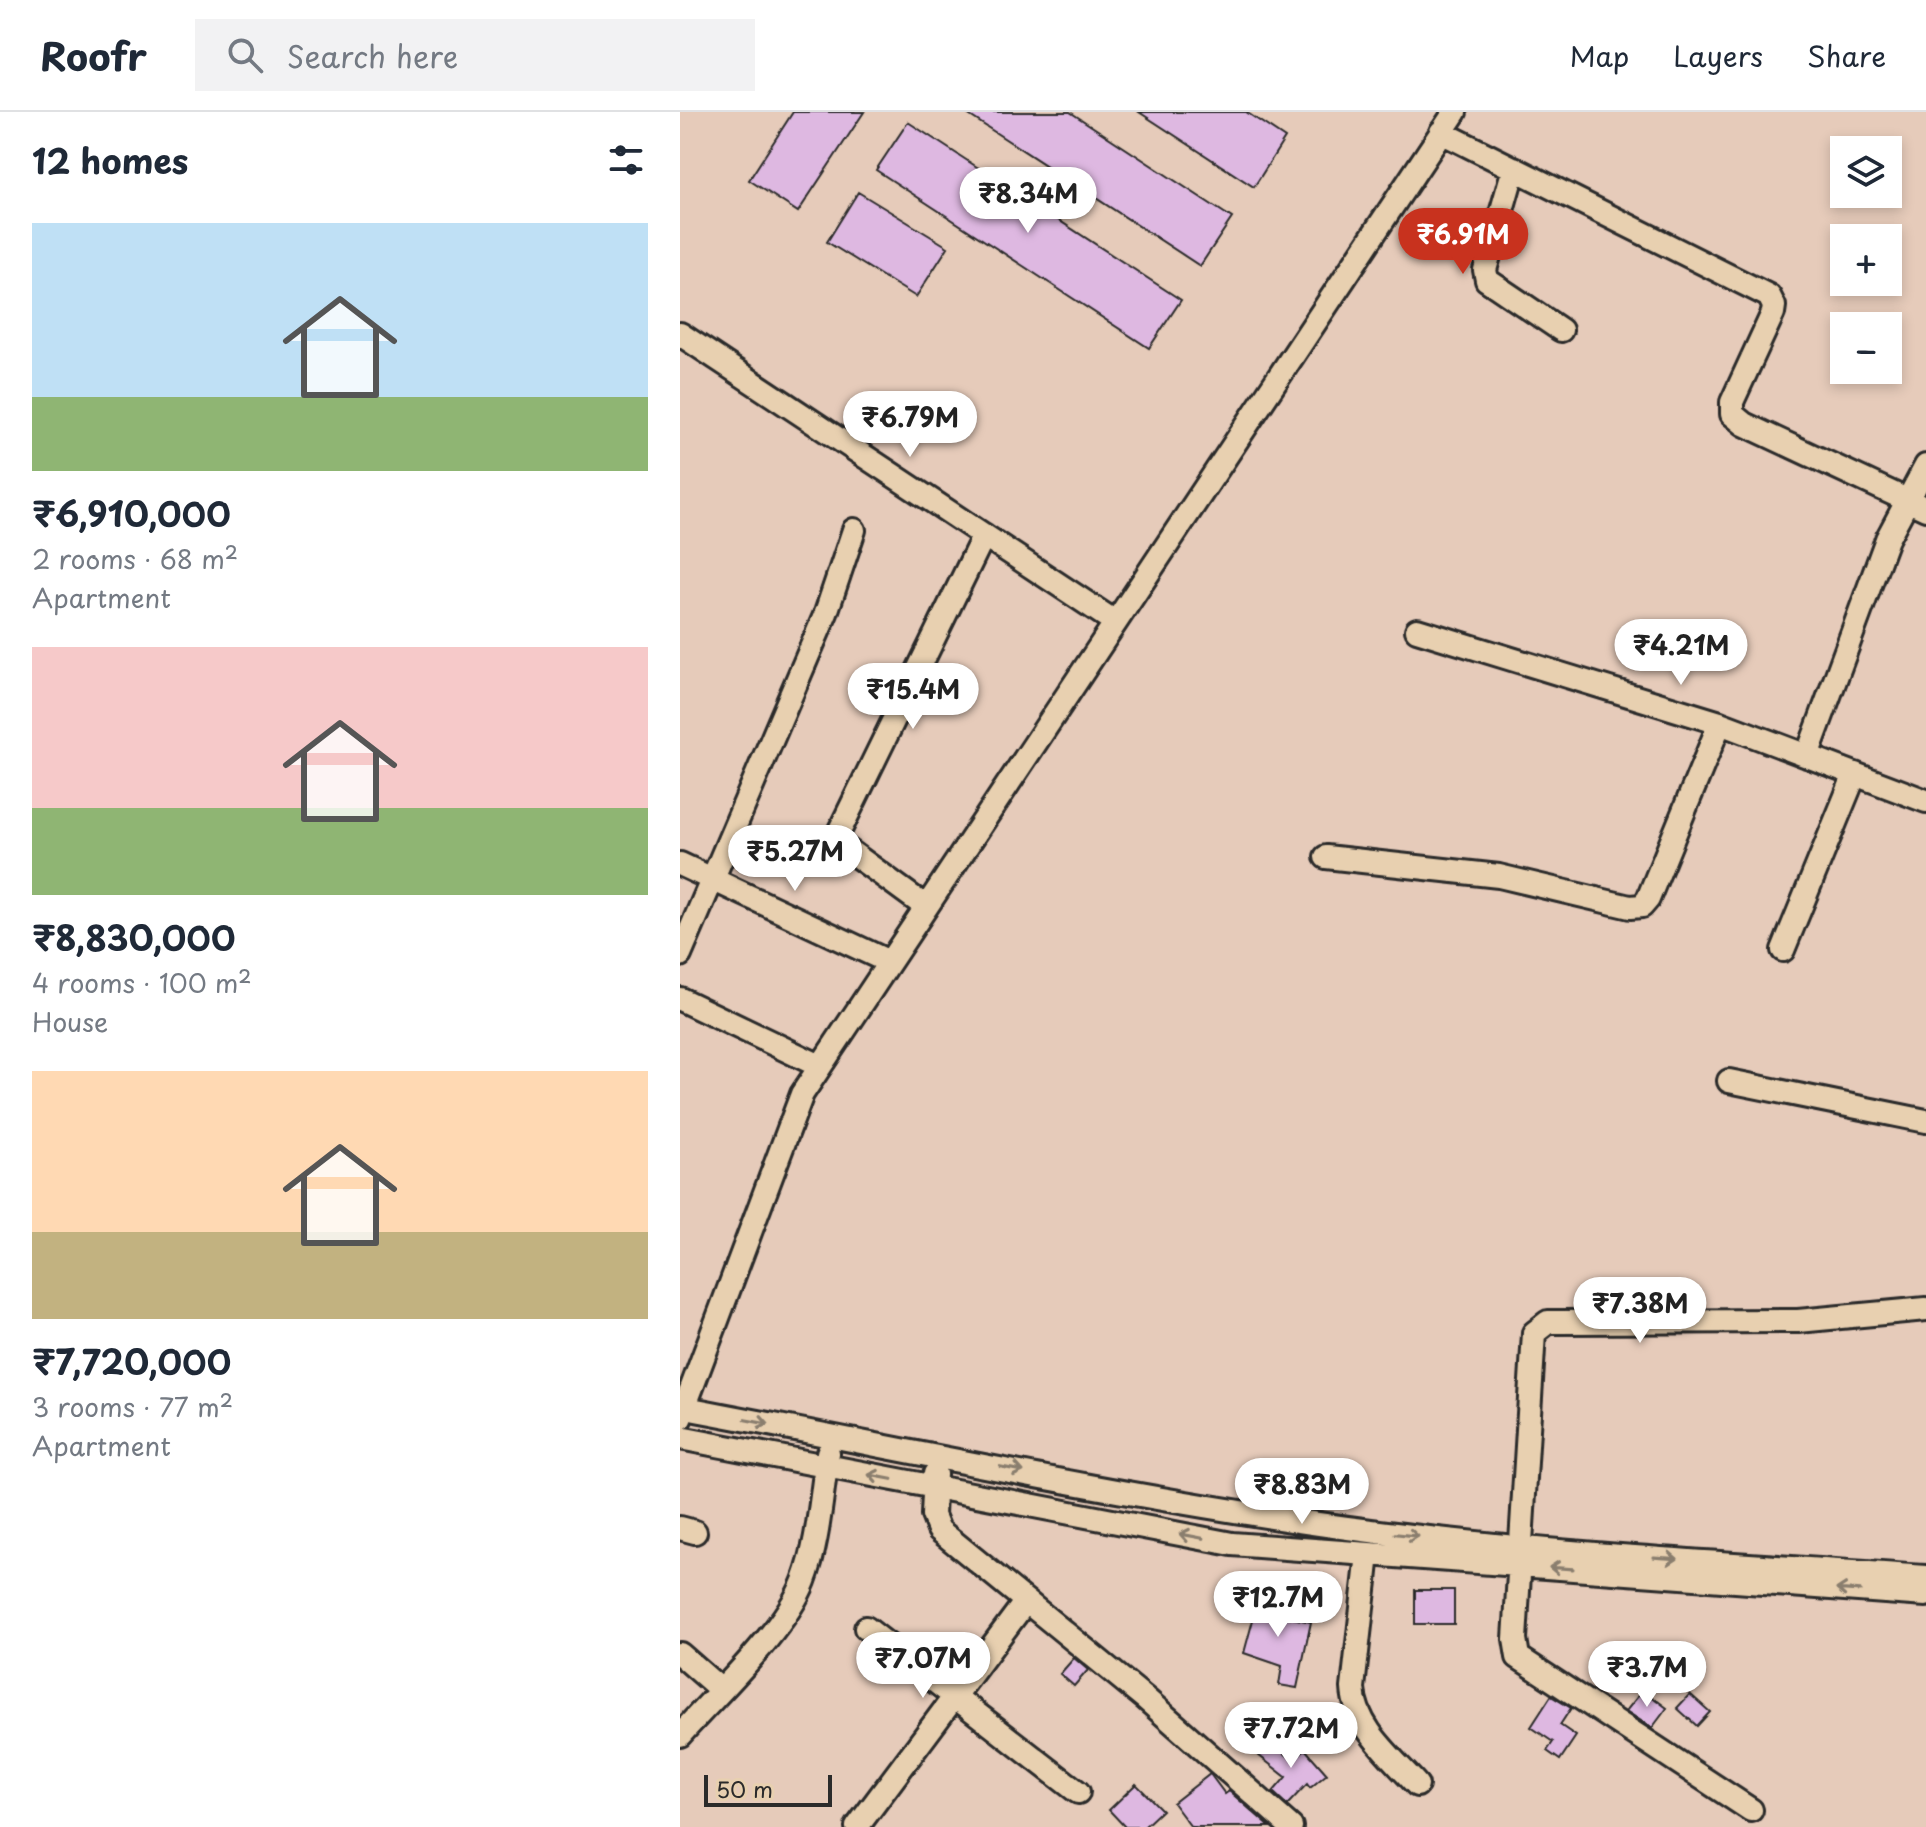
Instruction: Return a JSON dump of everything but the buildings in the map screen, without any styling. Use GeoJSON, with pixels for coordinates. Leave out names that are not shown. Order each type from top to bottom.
{"type":"FeatureCollection","features":[{"type":"Feature","properties":{"kind":"street"},"geometry":{"type":"LineString","coordinates":[[1455,112],[802,1094],[681,1411],[1236,1511],[1520,1556],[1926,1595]]}},
{"type":"Feature","properties":{"kind":"street"},"geometry":{"type":"LineString","coordinates":[[1441,132],[1769,296],[1773,300],[1773,313],[1732,402],[1732,414],[1744,424],[1917,505]]}},
{"type":"Feature","properties":{"kind":"street"},"geometry":{"type":"LineString","coordinates":[[1514,168],[1486,275],[1491,285],[1561,330]]}},
{"type":"Feature","properties":{"kind":"street"},"geometry":{"type":"LineString","coordinates":[[680,334],[1115,622]]}},
{"type":"Feature","properties":{"kind":"street"},"geometry":{"type":"LineString","coordinates":[[1807,756],[1874,571],[1917,505],[1926,466]]}},
{"type":"Feature","properties":{"kind":"street"},"geometry":{"type":"LineString","coordinates":[[680,955],[826,613],[854,530]]}},
{"type":"Feature","properties":{"kind":"street"},"geometry":{"type":"LineString","coordinates":[[926,907],[840,844],[838,834],[984,535]]}},
{"type":"Feature","properties":{"kind":"street"},"geometry":{"type":"LineString","coordinates":[[1417,630],[1720,723],[1926,801]]}},
{"type":"Feature","properties":{"kind":"street"},"geometry":{"type":"LineString","coordinates":[[1326,857],[1499,876],[1630,907],[1642,906],[1648,899],[1720,723]]}},
{"type":"Feature","properties":{"kind":"street"},"geometry":{"type":"LineString","coordinates":[[1783,950],[1855,774]]}},
{"type":"Feature","properties":{"kind":"street"},"geometry":{"type":"LineString","coordinates":[[680,864],[889,962]]}},
{"type":"Feature","properties":{"kind":"street"},"geometry":{"type":"LineString","coordinates":[[680,999],[820,1066]]}},
{"type":"Feature","properties":{"kind":"street"},"geometry":{"type":"LineString","coordinates":[[1729,1081],[1926,1121]]}},
{"type":"Feature","properties":{"kind":"street"},"geometry":{"type":"LineString","coordinates":[[1751,1810],[1518,1657],[1515,1639],[1532,1341],[1540,1326],[1558,1322],[1798,1321],[1926,1309]]}},
{"type":"Feature","properties":{"kind":"street"},"geometry":{"type":"LineString","coordinates":[[680,1735],[774,1628],[798,1593],[809,1562],[831,1436]]}},
{"type":"Feature","properties":{"kind":"street"},"geometry":{"type":"LineString","coordinates":[[680,1438],[1232,1544],[1368,1554],[1520,1556],[1926,1577]]}},
{"type":"Feature","properties":{"kind":"street"},"geometry":{"type":"LineString","coordinates":[[936,1455],[933,1515],[939,1530],[1146,1699],[1291,1827]]}},
{"type":"Feature","properties":{"kind":"street"},"geometry":{"type":"LineString","coordinates":[[1368,1554],[1353,1688],[1355,1707],[1363,1724],[1417,1785]]}},
{"type":"Feature","properties":{"kind":"street"},"geometry":{"type":"LineString","coordinates":[[857,1827],[1026,1601]]}},
{"type":"Feature","properties":{"kind":"street"},"geometry":{"type":"LineString","coordinates":[[866,1628],[1078,1792]]}},
{"type":"Feature","properties":{"kind":"street"},"geometry":{"type":"LineString","coordinates":[[680,1654],[720,1689]]}}]}
